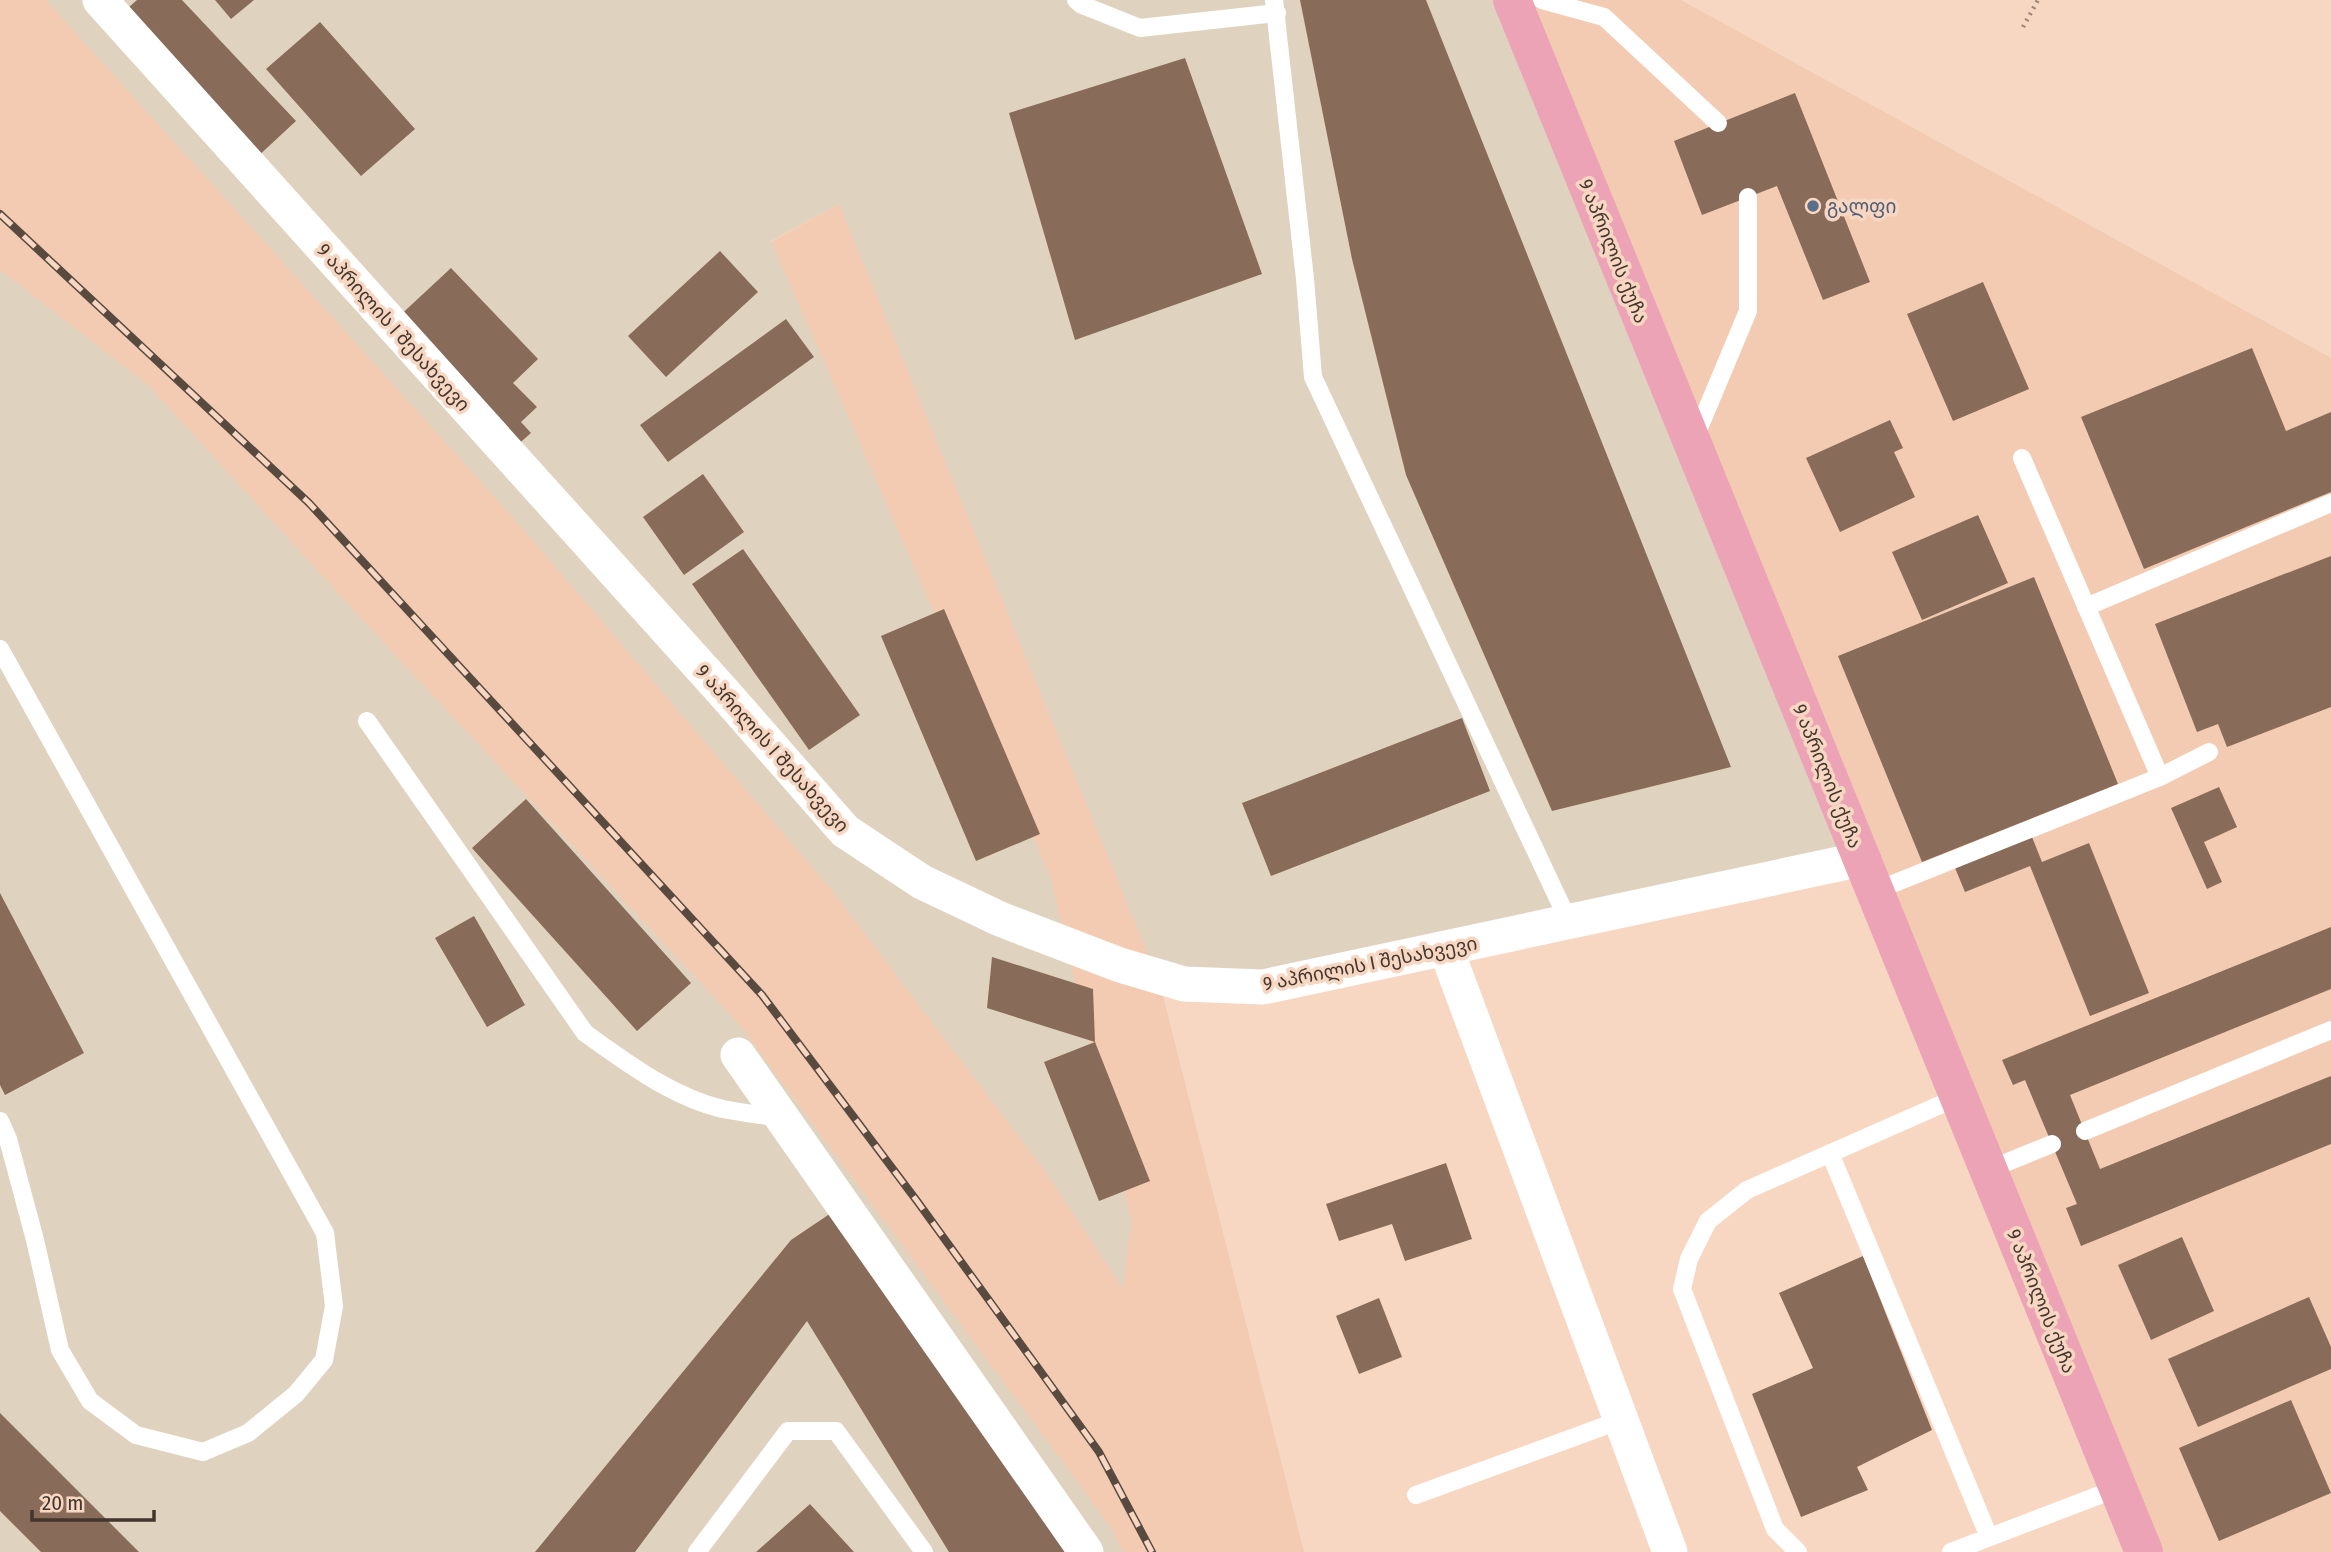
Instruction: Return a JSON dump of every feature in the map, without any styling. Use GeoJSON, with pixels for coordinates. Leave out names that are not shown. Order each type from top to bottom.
{"type":"FeatureCollection","features":[{"type":"Feature","properties":{"kind":"main road","name":"9 აპრილის ქუჩა"},"geometry":{"type":"LineString","coordinates":[[1512,0],[2144,1552]]}},
{"type":"Feature","properties":{"kind":"street","name":"9 აპრილის I შესახვევი"},"geometry":{"type":"LineString","coordinates":[[100,0],[725,694],[845,831],[922,882],[1000,919],[1120,965],[1184,984],[1263,987],[1569,922],[1868,875]]}},
{"type":"Feature","properties":{"kind":"street"},"geometry":{"type":"LineString","coordinates":[[1446,949],[1670,1552]]}},
{"type":"Feature","properties":{"kind":"street"},"geometry":{"type":"LineString","coordinates":[[738,1055],[1086,1552]]}},
{"type":"Feature","properties":{"kind":"lane"},"geometry":{"type":"LineString","coordinates":[[1076,0],[1140,28],[1275,6],[1313,377],[1569,922]]}},
{"type":"Feature","properties":{"kind":"lane"},"geometry":{"type":"LineString","coordinates":[[1542,0],[1604,17],[1717,124]]}},
{"type":"Feature","properties":{"kind":"lane"},"geometry":{"type":"LineString","coordinates":[[1693,443],[1748,311],[1748,197]]}},
{"type":"Feature","properties":{"kind":"lane"},"geometry":{"type":"LineString","coordinates":[[2022,458],[2160,777]]}},
{"type":"Feature","properties":{"kind":"lane"},"geometry":{"type":"LineString","coordinates":[[2086,607],[2331,503]]}},
{"type":"Feature","properties":{"kind":"lane"},"geometry":{"type":"LineString","coordinates":[[0,649],[325,1233],[334,1306],[324,1360],[296,1394],[248,1433],[202,1452],[136,1435],[90,1401],[60,1350],[35,1240],[8,1139],[0,1121]]}},
{"type":"Feature","properties":{"kind":"lane"},"geometry":{"type":"LineString","coordinates":[[367,721],[585,1033],[631,1067],[675,1091],[721,1108],[784,1118]]}},
{"type":"Feature","properties":{"kind":"lane"},"geometry":{"type":"LineString","coordinates":[[1868,875],[2160,777],[2209,752]]}},
{"type":"Feature","properties":{"kind":"lane"},"geometry":{"type":"LineString","coordinates":[[2085,1131],[2331,1030]]}},
{"type":"Feature","properties":{"kind":"lane"},"geometry":{"type":"LineString","coordinates":[[1798,1552],[1775,1529],[1682,1289],[1689,1259],[1708,1221],[1747,1190],[1958,1097]]}},
{"type":"Feature","properties":{"kind":"lane"},"geometry":{"type":"LineString","coordinates":[[1988,1170],[2052,1144]]}},
{"type":"Feature","properties":{"kind":"lane"},"geometry":{"type":"LineString","coordinates":[[1830,1153],[1989,1537]]}},
{"type":"Feature","properties":{"kind":"lane"},"geometry":{"type":"LineString","coordinates":[[1416,1495],[1621,1420]]}},
{"type":"Feature","properties":{"kind":"lane"},"geometry":{"type":"LineString","coordinates":[[697,1552],[788,1431],[836,1431],[924,1552]]}},
{"type":"Feature","properties":{"kind":"lane"},"geometry":{"type":"LineString","coordinates":[[1951,1552],[2118,1488]]}},
{"type":"Feature","properties":{"kind":"path"},"geometry":{"type":"LineString","coordinates":[[2023,27],[2038,0]]}},
{"type":"Feature","properties":{"kind":"shaded area"},"geometry":{"type":"Polygon","coordinates":[[[0,0],[46,0],[511,515],[831,889],[1045,1171],[1123,1288],[1050,876],[771,242],[839,204],[1159,980],[1304,1552],[1123,1552],[1112,1529],[738,1023],[368,626],[148,385],[0,270],[0,0]]]}},
{"type":"Feature","properties":{"kind":"shaded area"},"geometry":{"type":"Polygon","coordinates":[[[46,0],[1512,0],[1862,859],[1450,952],[1159,980],[839,204],[771,241],[1050,876],[1131,1222],[1123,1289],[1045,1171],[831,889],[511,515],[46,0]]]}},
{"type":"Feature","properties":{"kind":"shaded area"},"geometry":{"type":"Polygon","coordinates":[[[1512,0],[1681,0],[2331,358],[2331,1552],[2144,1552],[1512,0]]]}},
{"type":"Feature","properties":{"kind":"shaded area"},"geometry":{"type":"Polygon","coordinates":[[[0,270],[148,385],[368,626],[738,1023],[1112,1529],[1123,1552],[0,1552],[0,270]]]}},
{"type":"Feature","properties":{"kind":"building"},"geometry":{"type":"Polygon","coordinates":[[[137,0],[182,0],[296,121],[255,159],[119,16],[137,0]]]}},
{"type":"Feature","properties":{"kind":"building"},"geometry":{"type":"Polygon","coordinates":[[[215,0],[254,0],[231,19],[215,0]]]}},
{"type":"Feature","properties":{"kind":"building"},"geometry":{"type":"Polygon","coordinates":[[[1300,0],[1426,0],[1731,767],[1552,811],[1406,475],[1352,259],[1300,0]]]}},
{"type":"Feature","properties":{"kind":"building"},"geometry":{"type":"Polygon","coordinates":[[[320,22],[415,129],[361,176],[266,69],[320,22]]]}},
{"type":"Feature","properties":{"kind":"building"},"geometry":{"type":"Polygon","coordinates":[[[1185,58],[1262,274],[1075,340],[1009,113],[1185,58]]]}},
{"type":"Feature","properties":{"kind":"building","name":"გალფი"},"geometry":{"type":"Polygon","coordinates":[[[1795,93],[1870,282],[1823,300],[1777,186],[1702,215],[1674,141],[1795,93]]]}},
{"type":"Feature","properties":{"kind":"building"},"geometry":{"type":"Polygon","coordinates":[[[720,251],[758,292],[666,377],[628,336],[720,251]]]}},
{"type":"Feature","properties":{"kind":"building"},"geometry":{"type":"Polygon","coordinates":[[[451,268],[538,359],[513,383],[537,407],[521,422],[531,433],[515,447],[394,321],[451,268]]]}},
{"type":"Feature","properties":{"kind":"building"},"geometry":{"type":"Polygon","coordinates":[[[1983,282],[2029,389],[1953,421],[1907,314],[1983,282]]]}},
{"type":"Feature","properties":{"kind":"building"},"geometry":{"type":"Polygon","coordinates":[[[786,319],[814,357],[668,462],[640,425],[786,319]]]}},
{"type":"Feature","properties":{"kind":"building"},"geometry":{"type":"Polygon","coordinates":[[[2252,348],[2286,431],[2331,412],[2331,492],[2144,569],[2081,417],[2252,348]]]}},
{"type":"Feature","properties":{"kind":"building"},"geometry":{"type":"Polygon","coordinates":[[[1890,420],[1903,448],[1894,452],[1915,497],[1840,532],[1806,458],[1890,420]]]}},
{"type":"Feature","properties":{"kind":"building"},"geometry":{"type":"Polygon","coordinates":[[[703,474],[744,532],[684,575],[643,517],[703,474]]]}},
{"type":"Feature","properties":{"kind":"building"},"geometry":{"type":"Polygon","coordinates":[[[1978,515],[2008,583],[1922,620],[1892,552],[1978,515]]]}},
{"type":"Feature","properties":{"kind":"building"},"geometry":{"type":"Polygon","coordinates":[[[743,549],[860,715],[809,750],[692,584],[743,549]]]}},
{"type":"Feature","properties":{"kind":"building"},"geometry":{"type":"Polygon","coordinates":[[[2331,556],[2331,707],[2227,747],[2218,724],[2197,732],[2155,624],[2331,556]]]}},
{"type":"Feature","properties":{"kind":"building"},"geometry":{"type":"Polygon","coordinates":[[[2034,577],[2118,784],[1922,862],[1838,656],[2034,577]]]}},
{"type":"Feature","properties":{"kind":"building"},"geometry":{"type":"Polygon","coordinates":[[[944,609],[1040,834],[976,861],[881,636],[944,609]]]}},
{"type":"Feature","properties":{"kind":"building"},"geometry":{"type":"Polygon","coordinates":[[[1462,718],[1490,791],[1271,876],[1242,803],[1462,718]]]}},
{"type":"Feature","properties":{"kind":"building"},"geometry":{"type":"Polygon","coordinates":[[[2219,787],[2237,827],[2204,842],[2222,882],[2207,889],[2171,808],[2219,787]]]}},
{"type":"Feature","properties":{"kind":"building"},"geometry":{"type":"Polygon","coordinates":[[[526,799],[691,983],[637,1031],[472,848],[526,799]]]}},
{"type":"Feature","properties":{"kind":"building"},"geometry":{"type":"Polygon","coordinates":[[[2030,832],[2042,862],[2089,843],[2149,993],[2090,1016],[2030,866],[1965,892],[1953,863],[2030,832]]]}},
{"type":"Feature","properties":{"kind":"building"},"geometry":{"type":"Polygon","coordinates":[[[0,893],[84,1053],[5,1095],[0,1085],[0,893]]]}},
{"type":"Feature","properties":{"kind":"building"},"geometry":{"type":"Polygon","coordinates":[[[474,916],[525,1005],[487,1027],[435,938],[474,916]]]}},
{"type":"Feature","properties":{"kind":"building"},"geometry":{"type":"Polygon","coordinates":[[[2331,927],[2331,989],[2070,1095],[2100,1169],[2331,1076],[2331,1144],[2081,1246],[2066,1208],[2077,1204],[2025,1080],[2013,1085],[2002,1060],[2331,927]]]}},
{"type":"Feature","properties":{"kind":"building"},"geometry":{"type":"Polygon","coordinates":[[[992,957],[1093,989],[1095,1042],[987,1008],[992,957]]]}},
{"type":"Feature","properties":{"kind":"building"},"geometry":{"type":"Polygon","coordinates":[[[1095,1042],[1150,1181],[1099,1201],[1044,1062],[1095,1042]]]}},
{"type":"Feature","properties":{"kind":"building"},"geometry":{"type":"Polygon","coordinates":[[[1446,1163],[1472,1239],[1405,1261],[1392,1224],[1339,1241],[1326,1204],[1446,1163]]]}},
{"type":"Feature","properties":{"kind":"building"},"geometry":{"type":"Polygon","coordinates":[[[837,1209],[1066,1552],[949,1552],[807,1321],[635,1552],[535,1552],[791,1240],[837,1209]]]}},
{"type":"Feature","properties":{"kind":"building"},"geometry":{"type":"Polygon","coordinates":[[[2182,1237],[2214,1311],[2151,1340],[2118,1265],[2182,1237]]]}},
{"type":"Feature","properties":{"kind":"building"},"geometry":{"type":"Polygon","coordinates":[[[1863,1256],[1932,1430],[1857,1467],[1868,1490],[1801,1517],[1752,1394],[1813,1368],[1779,1293],[1863,1256]]]}},
{"type":"Feature","properties":{"kind":"building"},"geometry":{"type":"Polygon","coordinates":[[[2309,1297],[2331,1347],[2331,1369],[2198,1427],[2168,1359],[2309,1297]]]}},
{"type":"Feature","properties":{"kind":"building"},"geometry":{"type":"Polygon","coordinates":[[[1379,1298],[1402,1357],[1359,1374],[1336,1316],[1379,1298]]]}},
{"type":"Feature","properties":{"kind":"building"},"geometry":{"type":"Polygon","coordinates":[[[2291,1400],[2331,1493],[2219,1541],[2179,1448],[2291,1400]]]}},
{"type":"Feature","properties":{"kind":"building"},"geometry":{"type":"Polygon","coordinates":[[[0,1413],[139,1552],[41,1552],[0,1511],[0,1413]]]}},
{"type":"Feature","properties":{"kind":"building"},"geometry":{"type":"Polygon","coordinates":[[[810,1504],[854,1552],[756,1552],[810,1504]]]}},
{"type":"Feature","properties":{"kind":"railway"},"geometry":{"type":"LineString","coordinates":[[0,214],[309,503],[762,995],[917,1201],[1099,1452],[1152,1552]]}},
{"type":"Feature","properties":{"kind":"place","name":"გალფი"},"geometry":{"type":"Point","coordinates":[1813,206]}}]}
